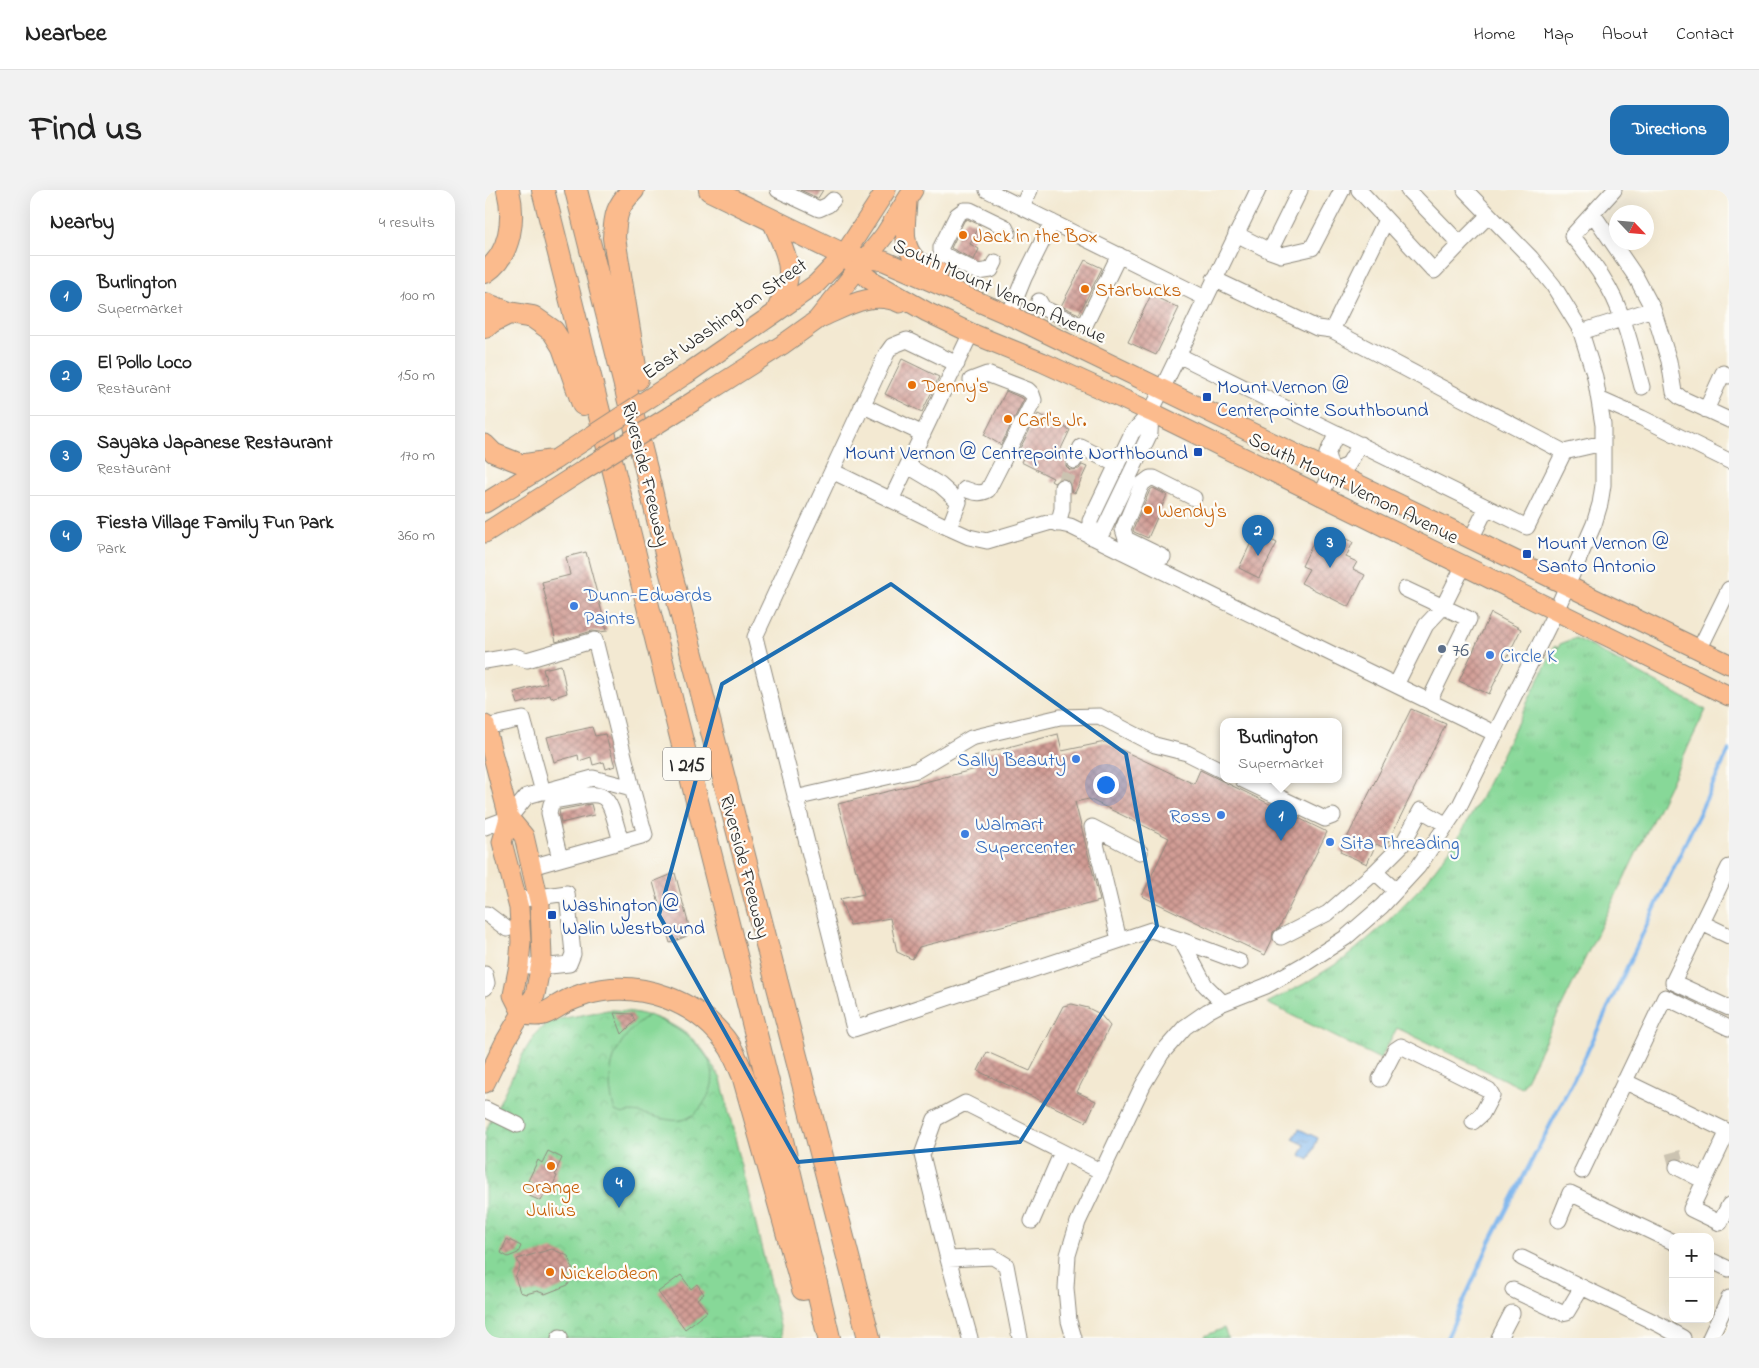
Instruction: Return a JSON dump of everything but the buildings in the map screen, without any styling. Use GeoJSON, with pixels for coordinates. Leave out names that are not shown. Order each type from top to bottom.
{"type":"FeatureCollection","features":[{"type":"Feature","properties":{"kind":"highway"},"geometry":{"type":"LineString","coordinates":[[485,272],[499,257],[510,237],[511,215],[508,190]]}},
{"type":"Feature","properties":{"kind":"highway","name":"Riverside Freeway"},"geometry":{"type":"LineString","coordinates":[[543,190],[631,545],[775,1107],[829,1338]]}},
{"type":"Feature","properties":{"kind":"highway","name":"Riverside Freeway"},"geometry":{"type":"LineString","coordinates":[[576,190],[647,469],[669,566],[869,1338]]}},
{"type":"Feature","properties":{"kind":"highway"},"geometry":{"type":"LineString","coordinates":[[633,190],[623,200],[617,210],[614,222],[614,238],[636,373],[665,498],[669,566]]}},
{"type":"Feature","properties":{"kind":"highway"},"geometry":{"type":"LineString","coordinates":[[710,190],[856,261]]}},
{"type":"Feature","properties":{"kind":"highway"},"geometry":{"type":"LineString","coordinates":[[485,250],[493,248],[510,237]]}},
{"type":"Feature","properties":{"kind":"highway"},"geometry":{"type":"LineString","coordinates":[[485,304],[509,313],[533,317],[559,338],[631,545]]}},
{"type":"Feature","properties":{"kind":"highway"},"geometry":{"type":"LineString","coordinates":[[485,328],[491,322],[509,313]]}},
{"type":"Feature","properties":{"kind":"highway"},"geometry":{"type":"LineString","coordinates":[[522,1013],[534,1016],[549,1013],[568,1001],[588,994],[615,989],[641,990],[665,996],[690,1008],[711,1023],[730,1047],[743,1075],[808,1308],[829,1338]]}},
{"type":"Feature","properties":{"kind":"main road","name":"East Washington Street"},"geometry":{"type":"LineString","coordinates":[[485,533],[782,345],[817,320],[856,261],[886,190]]}},
{"type":"Feature","properties":{"kind":"main road"},"geometry":{"type":"LineString","coordinates":[[910,195],[906,238],[910,253],[919,261],[965,285],[981,304]]}},
{"type":"Feature","properties":{"kind":"main road","name":"East Washington Street"},"geometry":{"type":"LineString","coordinates":[[485,503],[688,373],[816,284],[856,261],[884,236],[910,195]]}},
{"type":"Feature","properties":{"kind":"main road"},"geometry":{"type":"LineString","coordinates":[[772,221],[784,248],[789,272],[787,283],[775,314]]}},
{"type":"Feature","properties":{"kind":"main road","name":"South Mount Vernon Avenue"},"geometry":{"type":"LineString","coordinates":[[856,261],[884,261],[894,264],[1009,315],[1729,664]]}},
{"type":"Feature","properties":{"kind":"main road","name":"South Mount Vernon Avenue"},"geometry":{"type":"LineString","coordinates":[[856,261],[869,279],[927,312],[971,334],[1042,362],[1151,412],[1320,497],[1464,565],[1729,696]]}},
{"type":"Feature","properties":{"kind":"main road"},"geometry":{"type":"LineString","coordinates":[[817,320],[862,300],[879,297],[894,300],[910,308],[927,312]]}},
{"type":"Feature","properties":{"kind":"main road"},"geometry":{"type":"LineString","coordinates":[[485,444],[494,453],[522,464],[556,459]]}},
{"type":"Feature","properties":{"kind":"main road"},"geometry":{"type":"LineString","coordinates":[[485,726],[509,818],[524,836],[539,905],[541,935],[540,967],[535,995],[506,1040],[485,1083]]}},
{"type":"Feature","properties":{"kind":"main road"},"geometry":{"type":"LineString","coordinates":[[509,818],[502,842],[517,900],[521,936],[519,965],[513,995],[522,1013]]}},
{"type":"Feature","properties":{"kind":"street"},"geometry":{"type":"LineString","coordinates":[[778,190],[819,209],[828,205],[833,200]]}},
{"type":"Feature","properties":{"kind":"street"},"geometry":{"type":"LineString","coordinates":[[987,190],[1205,298]]}},
{"type":"Feature","properties":{"kind":"street"},"geometry":{"type":"LineString","coordinates":[[1022,207],[1030,190]]}},
{"type":"Feature","properties":{"kind":"street"},"geometry":{"type":"LineString","coordinates":[[1091,537],[1091,521],[1132,432],[1151,412],[1258,190]]}},
{"type":"Feature","properties":{"kind":"street"},"geometry":{"type":"LineString","coordinates":[[1270,251],[1300,190]]}},
{"type":"Feature","properties":{"kind":"street"},"geometry":{"type":"LineString","coordinates":[[1236,234],[1270,251],[1281,254],[1313,248],[1342,190]]}},
{"type":"Feature","properties":{"kind":"street"},"geometry":{"type":"LineString","coordinates":[[1359,190],[1385,220],[1434,270],[1489,215]]}},
{"type":"Feature","properties":{"kind":"street"},"geometry":{"type":"LineString","coordinates":[[1408,190],[1460,244]]}},
{"type":"Feature","properties":{"kind":"street"},"geometry":{"type":"LineString","coordinates":[[1075,1338],[1069,1321],[1066,1288],[1068,1256],[1078,1222],[1143,1085],[1162,1053],[1185,1027],[1208,1011],[1266,986],[1345,938],[1382,906],[1418,868],[1460,805],[1568,586],[1594,524],[1603,485],[1603,424],[1595,377],[1581,332],[1553,286],[1531,258],[1465,190]]}},
{"type":"Feature","properties":{"kind":"street"},"geometry":{"type":"LineString","coordinates":[[1615,190],[1572,236],[1590,258],[1613,297],[1622,319],[1642,387]]}},
{"type":"Feature","properties":{"kind":"street"},"geometry":{"type":"LineString","coordinates":[[995,262],[991,270],[978,272],[944,255],[941,251],[941,246],[957,215],[964,210],[970,210],[997,222],[1005,227],[1008,234]]}},
{"type":"Feature","properties":{"kind":"street"},"geometry":{"type":"LineString","coordinates":[[1593,214],[1636,277],[1653,309],[1669,361],[1674,392],[1681,398],[1729,420]]}},
{"type":"Feature","properties":{"kind":"street"},"geometry":{"type":"LineString","coordinates":[[1332,330],[1385,220]]}},
{"type":"Feature","properties":{"kind":"street"},"geometry":{"type":"LineString","coordinates":[[1009,315],[1024,278],[1052,222]]}},
{"type":"Feature","properties":{"kind":"street"},"geometry":{"type":"LineString","coordinates":[[1039,301],[1043,308],[1078,324],[1086,323],[1119,255]]}},
{"type":"Feature","properties":{"kind":"street"},"geometry":{"type":"LineString","coordinates":[[1214,279],[1317,328],[1332,330],[1564,452],[1603,443]]}},
{"type":"Feature","properties":{"kind":"street"},"geometry":{"type":"LineString","coordinates":[[1581,332],[1653,309]]}},
{"type":"Feature","properties":{"kind":"street"},"geometry":{"type":"LineString","coordinates":[[891,500],[971,334]]}},
{"type":"Feature","properties":{"kind":"street"},"geometry":{"type":"LineString","coordinates":[[957,364],[907,340],[892,346],[887,353],[755,637],[854,1029],[1151,930],[1240,962]]}},
{"type":"Feature","properties":{"kind":"street"},"geometry":{"type":"LineString","coordinates":[[1178,355],[1527,527],[1564,452]]}},
{"type":"Feature","properties":{"kind":"street"},"geometry":{"type":"LineString","coordinates":[[1706,410],[1723,373],[1729,376]]}},
{"type":"Feature","properties":{"kind":"street"},"geometry":{"type":"LineString","coordinates":[[965,489],[976,493],[984,493],[988,490],[1034,400],[1032,394],[1027,390],[987,374],[971,380]]}},
{"type":"Feature","properties":{"kind":"street"},"geometry":{"type":"LineString","coordinates":[[1599,399],[1729,461]]}},
{"type":"Feature","properties":{"kind":"street"},"geometry":{"type":"LineString","coordinates":[[863,405],[923,434]]}},
{"type":"Feature","properties":{"kind":"street"},"geometry":{"type":"LineString","coordinates":[[1091,537],[1103,531],[1150,433],[1151,412]]}},
{"type":"Feature","properties":{"kind":"street"},"geometry":{"type":"LineString","coordinates":[[1332,472],[1327,454],[1337,433]]}},
{"type":"Feature","properties":{"kind":"street"},"geometry":{"type":"LineString","coordinates":[[1320,497],[1332,472],[1348,465],[1360,444]]}},
{"type":"Feature","properties":{"kind":"street"},"geometry":{"type":"LineString","coordinates":[[1074,461],[1081,448],[1117,465]]}},
{"type":"Feature","properties":{"kind":"street"},"geometry":{"type":"LineString","coordinates":[[907,466],[940,485],[959,502],[949,528]]}},
{"type":"Feature","properties":{"kind":"street"},"geometry":{"type":"LineString","coordinates":[[832,471],[969,537],[987,541],[1051,522],[1070,526],[1496,734]]}},
{"type":"Feature","properties":{"kind":"street"},"geometry":{"type":"LineString","coordinates":[[1163,557],[1126,539],[1123,534],[1123,529],[1142,484],[1145,480],[1154,478],[1194,498]]}},
{"type":"Feature","properties":{"kind":"street"},"geometry":{"type":"LineString","coordinates":[[1058,524],[1062,509],[1062,487]]}},
{"type":"Feature","properties":{"kind":"street"},"geometry":{"type":"LineString","coordinates":[[1471,539],[1487,507]]}},
{"type":"Feature","properties":{"kind":"street"},"geometry":{"type":"LineString","coordinates":[[1396,685],[1426,625],[1443,607],[1464,565]]}},
{"type":"Feature","properties":{"kind":"street"},"geometry":{"type":"LineString","coordinates":[[1405,589],[1469,619],[1429,701]]}},
{"type":"Feature","properties":{"kind":"street"},"geometry":{"type":"LineString","coordinates":[[1699,650],[1729,589]]}},
{"type":"Feature","properties":{"kind":"street"},"geometry":{"type":"LineString","coordinates":[[485,661],[514,656],[527,660],[595,640],[645,835],[531,867]]}},
{"type":"Feature","properties":{"kind":"street"},"geometry":{"type":"LineString","coordinates":[[795,798],[917,770],[971,738],[1060,717],[1099,716],[1155,745],[1187,753],[1220,770]]}},
{"type":"Feature","properties":{"kind":"street"},"geometry":{"type":"LineString","coordinates":[[485,726],[523,719],[543,792]]}},
{"type":"Feature","properties":{"kind":"street"},"geometry":{"type":"LineString","coordinates":[[485,827],[509,818],[527,796],[593,778],[632,788]]}},
{"type":"Feature","properties":{"kind":"street"},"geometry":{"type":"LineString","coordinates":[[1249,783],[1325,819],[1333,816]]}},
{"type":"Feature","properties":{"kind":"street"},"geometry":{"type":"LineString","coordinates":[[560,859],[549,812],[551,804],[555,801],[591,794],[598,794],[606,798],[613,810],[621,842]]}},
{"type":"Feature","properties":{"kind":"street"},"geometry":{"type":"LineString","coordinates":[[1281,937],[1328,913],[1375,872],[1402,845],[1421,810],[1447,825]]}},
{"type":"Feature","properties":{"kind":"street"},"geometry":{"type":"LineString","coordinates":[[1119,940],[1091,827],[1140,852]]}},
{"type":"Feature","properties":{"kind":"street"},"geometry":{"type":"LineString","coordinates":[[1729,867],[1673,982],[1729,1008]]}},
{"type":"Feature","properties":{"kind":"street"},"geometry":{"type":"LineString","coordinates":[[1375,872],[1396,891]]}},
{"type":"Feature","properties":{"kind":"street"},"geometry":{"type":"LineString","coordinates":[[517,900],[567,893],[573,954],[569,964],[540,967],[519,965]]}},
{"type":"Feature","properties":{"kind":"street"},"geometry":{"type":"LineString","coordinates":[[485,914],[507,930]]}},
{"type":"Feature","properties":{"kind":"street"},"geometry":{"type":"LineString","coordinates":[[1702,923],[1729,936]]}},
{"type":"Feature","properties":{"kind":"street"},"geometry":{"type":"LineString","coordinates":[[1181,940],[1205,985],[1223,1003]]}},
{"type":"Feature","properties":{"kind":"street"},"geometry":{"type":"LineString","coordinates":[[485,974],[487,983],[485,988]]}},
{"type":"Feature","properties":{"kind":"street"},"geometry":{"type":"LineString","coordinates":[[1205,985],[1208,1011]]}},
{"type":"Feature","properties":{"kind":"street"},"geometry":{"type":"LineString","coordinates":[[1582,1171],[1665,997],[1729,1028]]}},
{"type":"Feature","properties":{"kind":"street"},"geometry":{"type":"LineString","coordinates":[[1380,1079],[1395,1050],[1401,1046],[1489,1090],[1492,1095],[1483,1114],[1473,1122]]}},
{"type":"Feature","properties":{"kind":"street"},"geometry":{"type":"LineString","coordinates":[[1624,1081],[1728,1132],[1691,1209],[1720,1223],[1729,1205]]}},
{"type":"Feature","properties":{"kind":"street"},"geometry":{"type":"LineString","coordinates":[[970,1338],[922,1155],[935,1119],[965,1103],[1102,1172]]}},
{"type":"Feature","properties":{"kind":"street"},"geometry":{"type":"LineString","coordinates":[[485,1109],[518,1125]]}},
{"type":"Feature","properties":{"kind":"street"},"geometry":{"type":"LineString","coordinates":[[1032,1222],[1062,1152]]}},
{"type":"Feature","properties":{"kind":"street"},"geometry":{"type":"LineString","coordinates":[[1677,1166],[1704,1181]]}},
{"type":"Feature","properties":{"kind":"street"},"geometry":{"type":"LineString","coordinates":[[1559,1220],[1570,1193],[1669,1240]]}},
{"type":"Feature","properties":{"kind":"street"},"geometry":{"type":"LineString","coordinates":[[948,1259],[993,1257],[1006,1265],[1020,1338]]}},
{"type":"Feature","properties":{"kind":"street"},"geometry":{"type":"LineString","coordinates":[[1522,1258],[1661,1325],[1677,1337]]}},
{"type":"Feature","properties":{"kind":"street"},"geometry":{"type":"LineString","coordinates":[[1714,1262],[1729,1268]]}},
{"type":"Feature","properties":{"kind":"street"},"geometry":{"type":"LineString","coordinates":[[1513,1290],[1561,1313],[1567,1312],[1571,1308],[1581,1287]]}},
{"type":"Feature","properties":{"kind":"street"},"geometry":{"type":"LineString","coordinates":[[1710,1338],[1729,1298]]}},
{"type":"Feature","properties":{"kind":"street"},"geometry":{"type":"LineString","coordinates":[[1499,1338],[1511,1314]]}},
{"type":"Feature","properties":{"kind":"highlighted area"},"geometry":{"type":"Polygon","coordinates":[[[891,584],[1126,754],[1157,926],[1020,1142],[798,1162],[659,915],[722,684],[891,584]]]}},
{"type":"Feature","properties":{"kind":"green space"},"geometry":{"type":"Polygon","coordinates":[[[1576,638],[1706,710],[1522,1088],[1397,1028],[1380,1059],[1267,1003],[1304,984],[1344,959],[1384,925],[1423,885],[1456,841],[1477,805],[1555,646],[1558,648],[1560,644],[1576,638]]]}},
{"type":"Feature","properties":{"kind":"green space"},"geometry":{"type":"Polygon","coordinates":[[[608,1010],[634,1012],[671,1024],[693,1039],[710,1060],[721,1079],[783,1338],[485,1338],[485,1132],[523,1054],[536,1033],[549,1021],[608,1010]]]}},
{"type":"Feature","properties":{"kind":"green space"},"geometry":{"type":"Polygon","coordinates":[[[649,1015],[688,1037],[708,1059],[712,1072],[712,1086],[701,1107],[686,1119],[674,1120],[636,1112],[622,1114],[615,1111],[610,1082],[614,1057],[628,1034],[649,1015]]]}},
{"type":"Feature","properties":{"kind":"green space"},"geometry":{"type":"Polygon","coordinates":[[[1224,1328],[1228,1338],[1206,1338],[1205,1336],[1224,1328]]]}},
{"type":"Feature","properties":{"kind":"water"},"geometry":{"type":"Polygon","coordinates":[[[1299,1129],[1318,1138],[1309,1160],[1300,1155],[1305,1145],[1293,1139],[1299,1129]]]}},
{"type":"Feature","properties":{"kind":"waterway"},"geometry":{"type":"LineString","coordinates":[[1447,1338],[1490,1242],[1583,1061],[1729,750]]}},
{"type":"Feature","properties":{"kind":"tunnel"},"geometry":{"type":"LineString","coordinates":[[1062,487],[1074,461]]}},
{"type":"Feature","properties":{"kind":"tunnel"},"geometry":{"type":"LineString","coordinates":[[1673,1152],[1677,1167]]}},
{"type":"Feature","properties":{"kind":"place","name":"Jack in the Box"},"geometry":{"type":"Point","coordinates":[963,235]}},
{"type":"Feature","properties":{"kind":"place","name":"Starbucks"},"geometry":{"type":"Point","coordinates":[1085,289]}},
{"type":"Feature","properties":{"kind":"place","name":"Denny's"},"geometry":{"type":"Point","coordinates":[912,385]}},
{"type":"Feature","properties":{"kind":"place","name":"Mount Vernon @ Centerpointe Southbound"},"geometry":{"type":"Point","coordinates":[1207,397]}},
{"type":"Feature","properties":{"kind":"place","name":"Carl's Jr."},"geometry":{"type":"Point","coordinates":[1008,419]}},
{"type":"Feature","properties":{"kind":"place","name":"Mount Vernon @ Centrepointe Northbound"},"geometry":{"type":"Point","coordinates":[1198,452]}},
{"type":"Feature","properties":{"kind":"place","name":"Wendy's"},"geometry":{"type":"Point","coordinates":[1148,510]}},
{"type":"Feature","properties":{"kind":"place","name":"Mount Vernon @ Santo Antonio"},"geometry":{"type":"Point","coordinates":[1527,554]}},
{"type":"Feature","properties":{"kind":"place","name":"El Pollo Loco"},"geometry":{"type":"Point","coordinates":[1258,556]}},
{"type":"Feature","properties":{"kind":"place","name":"Sayaka Japanese Restaurant"},"geometry":{"type":"Point","coordinates":[1330,568]}},
{"type":"Feature","properties":{"kind":"place","name":"Dunn-Edwards Paints"},"geometry":{"type":"Point","coordinates":[574,606]}},
{"type":"Feature","properties":{"kind":"place","name":"76"},"geometry":{"type":"Point","coordinates":[1442,649]}},
{"type":"Feature","properties":{"kind":"place","name":"Circle K"},"geometry":{"type":"Point","coordinates":[1490,655]}},
{"type":"Feature","properties":{"kind":"place","name":"Sally Beauty"},"geometry":{"type":"Point","coordinates":[1076,759]}},
{"type":"Feature","properties":{"kind":"place","name":"Ross"},"geometry":{"type":"Point","coordinates":[1221,815]}},
{"type":"Feature","properties":{"kind":"place","name":"Walmart Supercenter"},"geometry":{"type":"Point","coordinates":[965,834]}},
{"type":"Feature","properties":{"kind":"place","name":"Burlington"},"geometry":{"type":"Point","coordinates":[1281,841]}},
{"type":"Feature","properties":{"kind":"place","name":"Sita Threading"},"geometry":{"type":"Point","coordinates":[1330,842]}},
{"type":"Feature","properties":{"kind":"place","name":"Washington @ Walin Westbound"},"geometry":{"type":"Point","coordinates":[552,915]}},
{"type":"Feature","properties":{"kind":"place","name":"Orange Julius"},"geometry":{"type":"Point","coordinates":[551,1166]}},
{"type":"Feature","properties":{"kind":"place","name":"Fiesta Village Family Fun Park"},"geometry":{"type":"Point","coordinates":[619,1208]}},
{"type":"Feature","properties":{"kind":"place","name":"Nickelodeon"},"geometry":{"type":"Point","coordinates":[550,1272]}}]}
